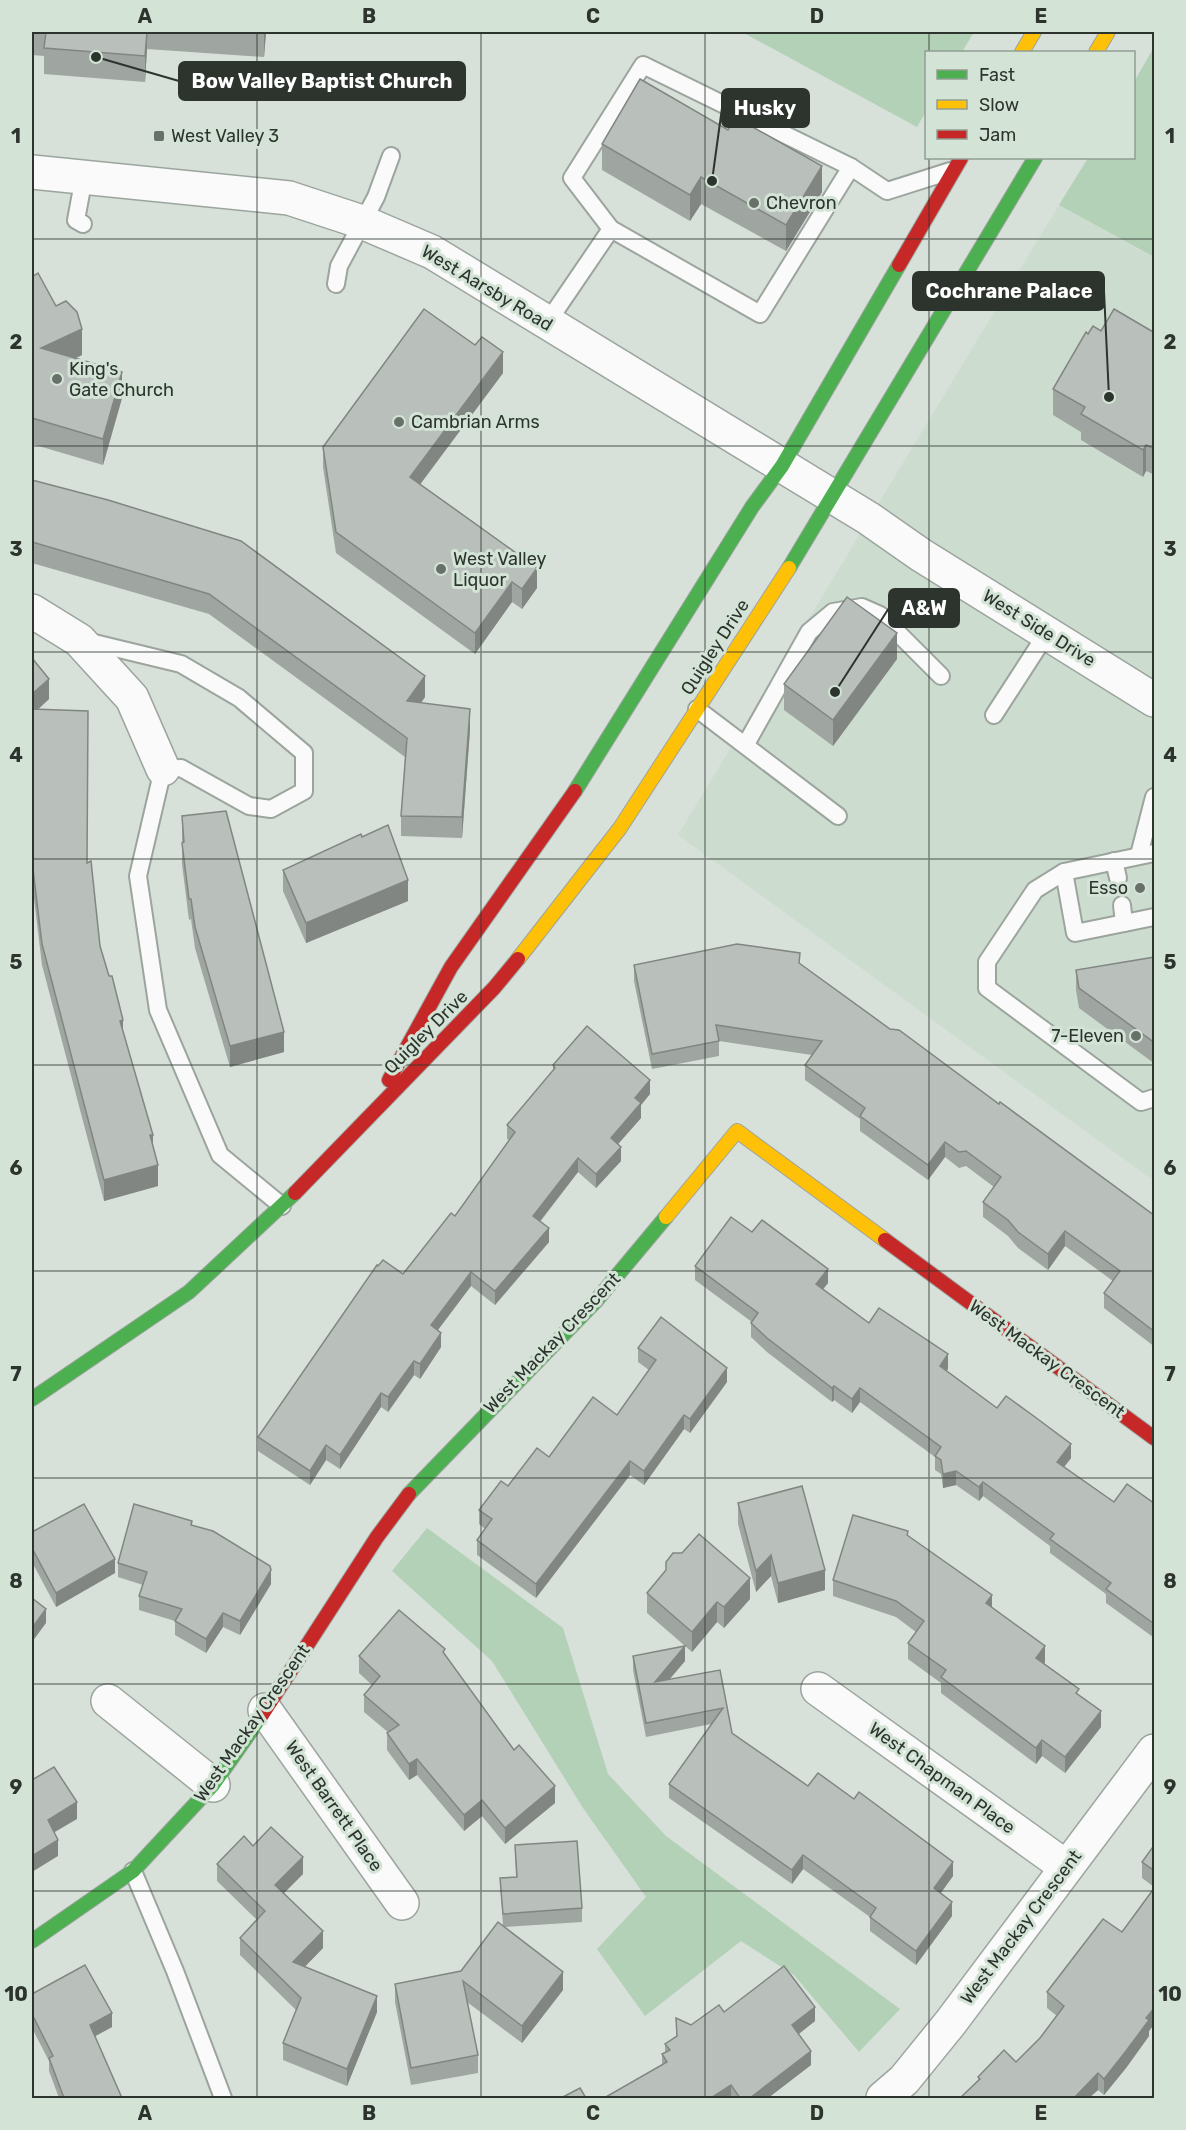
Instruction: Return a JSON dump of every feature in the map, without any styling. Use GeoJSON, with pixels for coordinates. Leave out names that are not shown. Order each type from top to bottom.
{"type":"FeatureCollection","features":[{"type":"Feature","properties":{"kind":"street"},"geometry":{"type":"LineString","coordinates":[[1023,51],[1034,32]]}},
{"type":"Feature","properties":{"kind":"street"},"geometry":{"type":"LineString","coordinates":[[1097,51],[1108,32]]}},
{"type":"Feature","properties":{"kind":"street","name":"Quigley Drive"},"geometry":{"type":"LineString","coordinates":[[32,1399],[189,1292],[282,1206],[494,988],[557,912],[620,828],[833,498],[1034,159]]}},
{"type":"Feature","properties":{"kind":"street","name":"Quigley Drive"},"geometry":{"type":"LineString","coordinates":[[369,1115],[451,967],[571,797],[752,507],[782,466],[958,163]]}},
{"type":"Feature","properties":{"kind":"street","name":"West Aarsby Road"},"geometry":{"type":"LineString","coordinates":[[32,172],[289,198],[362,222],[432,252],[833,498]]}},
{"type":"Feature","properties":{"kind":"street","name":"West Side Drive"},"geometry":{"type":"LineString","coordinates":[[833,498],[1155,700]]}},
{"type":"Feature","properties":{"kind":"street"},"geometry":{"type":"LineString","coordinates":[[32,611],[79,640],[132,698],[163,770]]}},
{"type":"Feature","properties":{"kind":"street","name":"West Mackay Crescent"},"geometry":{"type":"LineString","coordinates":[[32,1941],[133,1871],[213,1785],[265,1710],[377,1537],[412,1488],[595,1302],[737,1131],[1155,1438]]}},
{"type":"Feature","properties":{"kind":"street","name":"West Chapman Place"},"geometry":{"type":"LineString","coordinates":[[818,1689],[1066,1867]]}},
{"type":"Feature","properties":{"kind":"street"},"geometry":{"type":"LineString","coordinates":[[108,1701],[213,1785]]}},
{"type":"Feature","properties":{"kind":"street","name":"West Barrett Place"},"geometry":{"type":"LineString","coordinates":[[265,1710],[402,1903]]}},
{"type":"Feature","properties":{"kind":"street","name":"West Mackay Crescent"},"geometry":{"type":"LineString","coordinates":[[883,2098],[904,2080],[951,2022],[1155,1751]]}},
{"type":"Feature","properties":{"kind":"lane"},"geometry":{"type":"LineString","coordinates":[[851,167],[760,314],[611,229],[572,178],[642,65],[851,167],[887,191],[958,163]]}},
{"type":"Feature","properties":{"kind":"lane"},"geometry":{"type":"LineString","coordinates":[[336,284],[339,266],[376,197],[391,156]]}},
{"type":"Feature","properties":{"kind":"lane"},"geometry":{"type":"LineString","coordinates":[[82,224],[76,220],[84,177]]}},
{"type":"Feature","properties":{"kind":"lane"},"geometry":{"type":"LineString","coordinates":[[548,323],[611,229]]}},
{"type":"Feature","properties":{"kind":"lane"},"geometry":{"type":"LineString","coordinates":[[746,744],[809,632],[833,612],[862,607],[880,615],[941,676]]}},
{"type":"Feature","properties":{"kind":"lane"},"geometry":{"type":"LineString","coordinates":[[994,715],[1047,633]]}},
{"type":"Feature","properties":{"kind":"lane"},"geometry":{"type":"LineString","coordinates":[[79,640],[181,664],[239,698],[304,753],[304,791],[271,809],[249,806],[181,768],[163,770],[138,876],[158,1010],[220,1155],[282,1206]]}},
{"type":"Feature","properties":{"kind":"lane"},"geometry":{"type":"LineString","coordinates":[[697,709],[838,816]]}},
{"type":"Feature","properties":{"kind":"lane"},"geometry":{"type":"LineString","coordinates":[[1155,797],[1147,854],[1064,872],[1035,890],[987,962],[987,988],[1141,1102],[1155,1098]]}},
{"type":"Feature","properties":{"kind":"lane"},"geometry":{"type":"LineString","coordinates":[[1114,861],[1118,878]]}},
{"type":"Feature","properties":{"kind":"lane"},"geometry":{"type":"LineString","coordinates":[[1064,872],[1075,933],[1155,917]]}},
{"type":"Feature","properties":{"kind":"lane"},"geometry":{"type":"LineString","coordinates":[[1122,905],[1124,923]]}},
{"type":"Feature","properties":{"kind":"lane"},"geometry":{"type":"LineString","coordinates":[[133,1871],[175,1971],[223,2098]]}},
{"type":"Feature","properties":{"kind":"shaded area"},"geometry":{"type":"Polygon","coordinates":[[[1059,205],[1154,258],[1154,1181],[678,835],[1059,205]]]}},
{"type":"Feature","properties":{"kind":"green space"},"geometry":{"type":"Polygon","coordinates":[[[742,32],[974,32],[963,51],[925,51],[925,113],[917,127],[742,32]]]}},
{"type":"Feature","properties":{"kind":"green space"},"geometry":{"type":"Polygon","coordinates":[[[1154,47],[1154,257],[1059,205],[1087,159],[1135,159],[1135,80],[1154,47]]]}},
{"type":"Feature","properties":{"kind":"green space"},"geometry":{"type":"Polygon","coordinates":[[[427,1528],[563,1628],[608,1774],[666,1836],[900,2009],[859,2052],[794,1975],[741,1941],[645,2016],[597,1949],[646,1897],[583,1808],[492,1661],[392,1571],[427,1528]]]}},
{"type":"Feature","properties":{"kind":"building"},"geometry":{"type":"Polygon","coordinates":[[[46,32],[147,32],[145,56],[44,48],[46,32]]]}},
{"type":"Feature","properties":{"kind":"building"},"geometry":{"type":"Polygon","coordinates":[[[640,79],[728,130],[735,117],[822,166],[786,225],[701,177],[690,195],[602,144],[640,79]]]}},
{"type":"Feature","properties":{"kind":"building","name":"King's Gate Church"},"geometry":{"type":"Polygon","coordinates":[[[38,273],[56,306],[66,301],[77,312],[82,329],[41,348],[122,372],[103,439],[32,418],[32,277],[38,273]]]}},
{"type":"Feature","properties":{"kind":"building"},"geometry":{"type":"Polygon","coordinates":[[[424,309],[475,345],[482,337],[503,352],[410,477],[537,568],[522,589],[512,582],[475,633],[336,532],[323,447],[424,309]]]}},
{"type":"Feature","properties":{"kind":"building"},"geometry":{"type":"Polygon","coordinates":[[[1114,309],[1155,333],[1155,449],[1146,445],[1143,450],[1081,414],[1085,407],[1053,389],[1086,332],[1088,334],[1093,326],[1101,331],[1114,309]]]}},
{"type":"Feature","properties":{"kind":"building"},"geometry":{"type":"Polygon","coordinates":[[[32,480],[108,500],[241,541],[425,676],[407,701],[470,709],[462,817],[401,816],[407,738],[209,594],[32,542],[32,480]]]}},
{"type":"Feature","properties":{"kind":"building"},"geometry":{"type":"Polygon","coordinates":[[[847,597],[897,633],[833,720],[784,684],[847,597]]]}},
{"type":"Feature","properties":{"kind":"building"},"geometry":{"type":"Polygon","coordinates":[[[32,658],[49,679],[32,694],[32,658]]]}},
{"type":"Feature","properties":{"kind":"building"},"geometry":{"type":"Polygon","coordinates":[[[32,709],[88,711],[87,863],[91,861],[100,946],[109,976],[112,976],[123,1020],[120,1021],[153,1135],[150,1135],[158,1165],[104,1180],[42,944],[32,861],[32,709]]]}},
{"type":"Feature","properties":{"kind":"building"},"geometry":{"type":"Polygon","coordinates":[[[226,811],[284,1032],[230,1046],[195,927],[182,843],[184,842],[182,816],[226,811]]]}},
{"type":"Feature","properties":{"kind":"building"},"geometry":{"type":"Polygon","coordinates":[[[388,825],[408,880],[306,923],[283,870],[361,834],[362,837],[388,825]]]}},
{"type":"Feature","properties":{"kind":"building"},"geometry":{"type":"Polygon","coordinates":[[[737,944],[800,953],[799,963],[890,1029],[899,1030],[1155,1216],[1155,1332],[1104,1293],[1120,1271],[1065,1231],[1048,1254],[983,1202],[1001,1177],[966,1151],[959,1152],[945,1142],[928,1165],[860,1116],[865,1108],[805,1065],[822,1041],[716,1025],[719,1041],[652,1054],[634,965],[737,944]]]}},
{"type":"Feature","properties":{"kind":"building"},"geometry":{"type":"Polygon","coordinates":[[[1155,957],[1155,1043],[1079,988],[1076,970],[1155,957]]]}},
{"type":"Feature","properties":{"kind":"building"},"geometry":{"type":"Polygon","coordinates":[[[587,1026],[650,1080],[635,1098],[641,1103],[611,1138],[621,1147],[596,1174],[578,1158],[533,1216],[549,1228],[495,1291],[471,1272],[431,1325],[441,1333],[420,1364],[414,1361],[388,1397],[381,1393],[340,1455],[326,1445],[310,1471],[258,1437],[377,1265],[383,1260],[403,1274],[451,1213],[455,1216],[515,1132],[507,1125],[555,1068],[553,1065],[587,1026]]]}},
{"type":"Feature","properties":{"kind":"building"},"geometry":{"type":"Polygon","coordinates":[[[731,1217],[752,1232],[762,1220],[828,1269],[816,1284],[869,1323],[879,1308],[948,1354],[940,1366],[997,1408],[1006,1396],[1035,1417],[1071,1444],[1057,1462],[1114,1502],[1127,1484],[1155,1504],[1155,1620],[1153,1623],[1106,1589],[1111,1583],[1050,1539],[1054,1534],[983,1482],[979,1487],[956,1471],[943,1474],[941,1460],[935,1456],[941,1447],[860,1388],[852,1399],[834,1386],[832,1388],[751,1323],[758,1313],[695,1266],[731,1217]]]}},
{"type":"Feature","properties":{"kind":"building"},"geometry":{"type":"Polygon","coordinates":[[[661,1317],[727,1368],[690,1419],[684,1415],[644,1471],[630,1461],[536,1584],[477,1540],[492,1519],[479,1510],[501,1481],[508,1486],[537,1448],[549,1457],[593,1397],[617,1415],[656,1360],[638,1348],[661,1317]]]}},
{"type":"Feature","properties":{"kind":"building"},"geometry":{"type":"Polygon","coordinates":[[[802,1486],[825,1570],[778,1583],[771,1555],[756,1571],[738,1503],[802,1486]]]}},
{"type":"Feature","properties":{"kind":"building"},"geometry":{"type":"Polygon","coordinates":[[[84,1504],[115,1559],[56,1593],[32,1548],[32,1532],[84,1504]]]}},
{"type":"Feature","properties":{"kind":"building"},"geometry":{"type":"Polygon","coordinates":[[[134,1504],[192,1521],[191,1525],[213,1531],[270,1566],[271,1570],[240,1621],[223,1613],[206,1639],[175,1621],[182,1609],[139,1596],[147,1572],[118,1563],[134,1504]]]}},
{"type":"Feature","properties":{"kind":"building"},"geometry":{"type":"Polygon","coordinates":[[[853,1515],[908,1531],[907,1535],[992,1595],[986,1603],[1045,1646],[1036,1658],[1079,1689],[1076,1693],[1101,1711],[1065,1757],[1042,1740],[1036,1748],[941,1677],[946,1670],[908,1643],[924,1621],[896,1601],[833,1580],[853,1515]]]}},
{"type":"Feature","properties":{"kind":"building"},"geometry":{"type":"Polygon","coordinates":[[[699,1534],[750,1578],[724,1607],[717,1602],[692,1632],[647,1593],[666,1570],[666,1562],[673,1553],[682,1553],[699,1534]]]}},
{"type":"Feature","properties":{"kind":"building"},"geometry":{"type":"Polygon","coordinates":[[[32,1598],[46,1609],[32,1628],[32,1598]]]}},
{"type":"Feature","properties":{"kind":"building"},"geometry":{"type":"Polygon","coordinates":[[[399,1610],[445,1649],[443,1652],[514,1750],[519,1745],[555,1786],[505,1828],[482,1800],[464,1815],[417,1759],[409,1764],[387,1733],[399,1725],[364,1695],[380,1676],[359,1656],[399,1610]]]}},
{"type":"Feature","properties":{"kind":"building"},"geometry":{"type":"Polygon","coordinates":[[[685,1646],[655,1682],[720,1670],[732,1733],[808,1786],[818,1773],[854,1799],[859,1792],[953,1862],[934,1888],[952,1902],[916,1951],[870,1917],[876,1908],[803,1855],[792,1870],[669,1784],[723,1708],[646,1723],[633,1656],[685,1646]]]}},
{"type":"Feature","properties":{"kind":"building"},"geometry":{"type":"Polygon","coordinates":[[[54,1767],[77,1802],[48,1820],[58,1840],[32,1856],[32,1780],[54,1767]]]}},
{"type":"Feature","properties":{"kind":"building"},"geometry":{"type":"Polygon","coordinates":[[[271,1827],[303,1857],[275,1885],[323,1931],[293,1962],[377,1996],[347,2069],[283,2043],[301,1998],[240,1938],[265,1911],[217,1864],[244,1836],[253,1846],[271,1827]]]}},
{"type":"Feature","properties":{"kind":"building"},"geometry":{"type":"Polygon","coordinates":[[[577,1841],[582,1908],[503,1914],[500,1878],[517,1877],[515,1845],[577,1841]]]}},
{"type":"Feature","properties":{"kind":"building"},"geometry":{"type":"Polygon","coordinates":[[[1155,1844],[1155,1871],[1142,1862],[1155,1844]]]}},
{"type":"Feature","properties":{"kind":"building"},"geometry":{"type":"Polygon","coordinates":[[[1155,1887],[1155,2007],[1146,2018],[1149,2020],[1104,2079],[1098,2073],[1074,2098],[960,2098],[980,2079],[978,2077],[1004,2050],[1016,2062],[1040,2038],[1064,2006],[1047,1992],[1103,1919],[1122,1932],[1155,1887]]]}},
{"type":"Feature","properties":{"kind":"building"},"geometry":{"type":"Polygon","coordinates":[[[498,1922],[563,1972],[522,2026],[463,1981],[478,2055],[411,2068],[395,1984],[461,1971],[498,1922]]]}},
{"type":"Feature","properties":{"kind":"building"},"geometry":{"type":"Polygon","coordinates":[[[85,1965],[112,2013],[90,2025],[122,2098],[64,2098],[49,2058],[53,2056],[32,2014],[32,1994],[85,1965]]]}},
{"type":"Feature","properties":{"kind":"building"},"geometry":{"type":"Polygon","coordinates":[[[784,1966],[815,2007],[792,2025],[811,2051],[750,2098],[740,2098],[731,2085],[711,2098],[604,2098],[667,2062],[662,2054],[670,2050],[665,2044],[677,2036],[676,2018],[691,2025],[719,2005],[724,2012],[784,1966]]]}},
{"type":"Feature","properties":{"kind":"building"},"geometry":{"type":"Polygon","coordinates":[[[580,2088],[586,2098],[561,2098],[580,2088]]]}},
{"type":"Feature","properties":{"kind":"traffic: fast"},"geometry":{"type":"LineString","coordinates":[[789,568],[1034,159]]}},
{"type":"Feature","properties":{"kind":"traffic: fast"},"geometry":{"type":"LineString","coordinates":[[575,791],[752,507],[782,466],[899,265]]}},
{"type":"Feature","properties":{"kind":"traffic: fast"},"geometry":{"type":"LineString","coordinates":[[32,1399],[189,1292],[295,1193]]}},
{"type":"Feature","properties":{"kind":"traffic: fast"},"geometry":{"type":"LineString","coordinates":[[409,1494],[595,1302],[666,1217]]}},
{"type":"Feature","properties":{"kind":"traffic: fast"},"geometry":{"type":"LineString","coordinates":[[32,1941],[133,1871],[213,1785],[262,1715]]}},
{"type":"Feature","properties":{"kind":"traffic: slow"},"geometry":{"type":"LineString","coordinates":[[1023,51],[1034,32]]}},
{"type":"Feature","properties":{"kind":"traffic: slow"},"geometry":{"type":"LineString","coordinates":[[1097,51],[1108,32]]}},
{"type":"Feature","properties":{"kind":"traffic: slow"},"geometry":{"type":"LineString","coordinates":[[518,959],[620,828],[789,568]]}},
{"type":"Feature","properties":{"kind":"traffic: slow"},"geometry":{"type":"LineString","coordinates":[[666,1217],[737,1131],[885,1240]]}},
{"type":"Feature","properties":{"kind":"traffic: jam"},"geometry":{"type":"LineString","coordinates":[[899,265],[960,159]]}},
{"type":"Feature","properties":{"kind":"traffic: jam"},"geometry":{"type":"LineString","coordinates":[[389,1080],[451,967],[575,791]]}},
{"type":"Feature","properties":{"kind":"traffic: jam"},"geometry":{"type":"LineString","coordinates":[[295,1193],[494,988],[518,959]]}},
{"type":"Feature","properties":{"kind":"traffic: jam"},"geometry":{"type":"LineString","coordinates":[[885,1240],[1154,1438]]}},
{"type":"Feature","properties":{"kind":"traffic: jam"},"geometry":{"type":"LineString","coordinates":[[262,1715],[377,1537],[409,1494]]}},
{"type":"Feature","properties":{"kind":"place","name":"Bow Valley Baptist Church"},"geometry":{"type":"Point","coordinates":[96,57]}},
{"type":"Feature","properties":{"kind":"place","name":"West Valley 3"},"geometry":{"type":"Point","coordinates":[159,136]}},
{"type":"Feature","properties":{"kind":"place","name":"Husky"},"geometry":{"type":"Point","coordinates":[712,181]}},
{"type":"Feature","properties":{"kind":"place","name":"Chevron"},"geometry":{"type":"Point","coordinates":[754,203]}},
{"type":"Feature","properties":{"kind":"place","name":"King's Gate Church"},"geometry":{"type":"Point","coordinates":[57,379]}},
{"type":"Feature","properties":{"kind":"place","name":"Cochrane Palace"},"geometry":{"type":"Point","coordinates":[1109,397]}},
{"type":"Feature","properties":{"kind":"place","name":"Cambrian Arms"},"geometry":{"type":"Point","coordinates":[399,422]}},
{"type":"Feature","properties":{"kind":"place","name":"West Valley Liquor"},"geometry":{"type":"Point","coordinates":[441,569]}},
{"type":"Feature","properties":{"kind":"place","name":"A&W"},"geometry":{"type":"Point","coordinates":[835,692]}},
{"type":"Feature","properties":{"kind":"place","name":"Esso"},"geometry":{"type":"Point","coordinates":[1140,888]}},
{"type":"Feature","properties":{"kind":"place","name":"7-Eleven"},"geometry":{"type":"Point","coordinates":[1136,1036]}}]}
